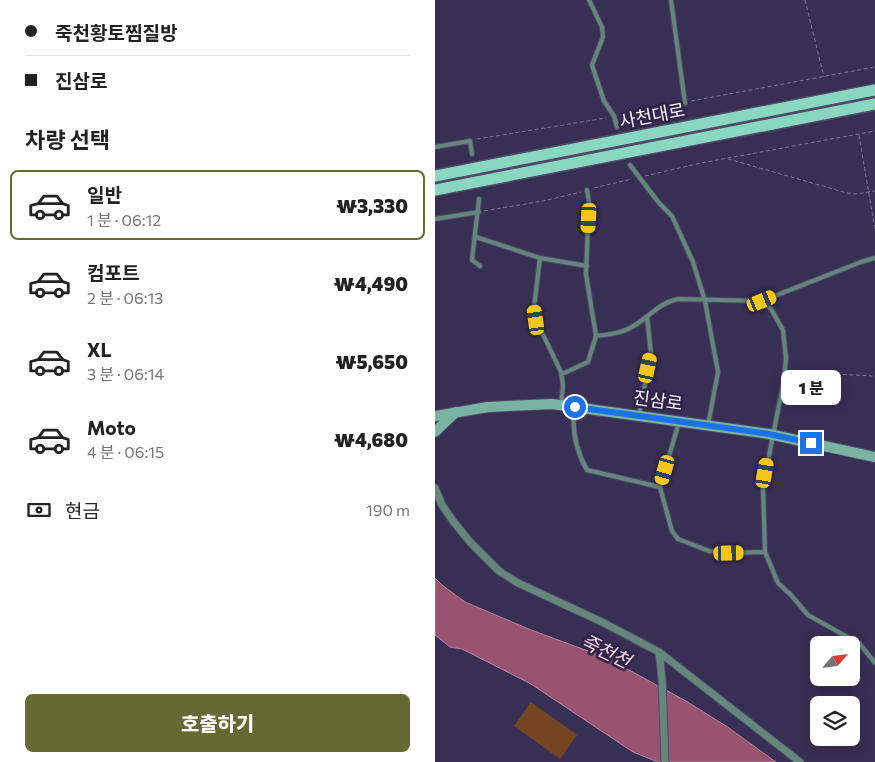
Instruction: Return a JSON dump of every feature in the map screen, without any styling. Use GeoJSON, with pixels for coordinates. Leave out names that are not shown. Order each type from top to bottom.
{"type":"FeatureCollection","features":[{"type":"Feature","properties":{"kind":"main road","name":"사천대로"},"geometry":{"type":"LineString","coordinates":[[435,176],[875,90]]}},
{"type":"Feature","properties":{"kind":"main road","name":"사천대로"},"geometry":{"type":"LineString","coordinates":[[435,190],[875,104]]}},
{"type":"Feature","properties":{"kind":"street","name":"진삼로"},"geometry":{"type":"LineString","coordinates":[[435,416],[488,407],[534,404],[561,405],[773,435],[875,457]]}},
{"type":"Feature","properties":{"kind":"street"},"geometry":{"type":"LineString","coordinates":[[435,432],[457,412]]}},
{"type":"Feature","properties":{"kind":"street"},"geometry":{"type":"LineString","coordinates":[[435,489],[453,521],[470,542],[499,571],[518,583],[602,622],[659,652],[801,762]]}},
{"type":"Feature","properties":{"kind":"street"},"geometry":{"type":"LineString","coordinates":[[659,652],[662,679],[665,762]]}},
{"type":"Feature","properties":{"kind":"lane"},"geometry":{"type":"LineString","coordinates":[[589,0],[602,27],[603,37],[593,65],[604,101],[614,116],[617,127]]}},
{"type":"Feature","properties":{"kind":"lane"},"geometry":{"type":"LineString","coordinates":[[671,0],[685,102]]}},
{"type":"Feature","properties":{"kind":"lane"},"geometry":{"type":"LineString","coordinates":[[435,147],[470,141],[472,154]]}},
{"type":"Feature","properties":{"kind":"lane"},"geometry":{"type":"LineString","coordinates":[[630,165],[659,203],[672,216],[693,262],[705,301],[718,372],[709,425]]}},
{"type":"Feature","properties":{"kind":"lane"},"geometry":{"type":"LineString","coordinates":[[562,374],[588,362],[596,336],[586,274],[589,202],[587,190]]}},
{"type":"Feature","properties":{"kind":"lane"},"geometry":{"type":"LineString","coordinates":[[479,199],[472,260],[480,266]]}},
{"type":"Feature","properties":{"kind":"lane"},"geometry":{"type":"LineString","coordinates":[[435,219],[479,212]]}},
{"type":"Feature","properties":{"kind":"lane"},"geometry":{"type":"LineString","coordinates":[[476,237],[540,258],[587,266]]}},
{"type":"Feature","properties":{"kind":"lane"},"geometry":{"type":"LineString","coordinates":[[540,258],[535,307],[536,320],[562,374],[561,405]]}},
{"type":"Feature","properties":{"kind":"lane"},"geometry":{"type":"LineString","coordinates":[[596,336],[624,331],[647,317],[660,306],[678,299],[762,301],[875,258]]}},
{"type":"Feature","properties":{"kind":"lane"},"geometry":{"type":"LineString","coordinates":[[762,301],[771,309],[783,330],[786,358],[763,486],[765,552],[777,583],[791,595],[808,615],[860,644],[875,663]]}},
{"type":"Feature","properties":{"kind":"lane"},"geometry":{"type":"LineString","coordinates":[[639,415],[651,353],[647,317]]}},
{"type":"Feature","properties":{"kind":"lane"},"geometry":{"type":"LineString","coordinates":[[575,407],[572,423],[575,440],[582,462],[587,470],[660,487]]}},
{"type":"Feature","properties":{"kind":"lane"},"geometry":{"type":"LineString","coordinates":[[679,421],[660,487],[672,531],[678,539],[697,548],[709,551],[729,553],[765,552]]}},
{"type":"Feature","properties":{"kind":"path"},"geometry":{"type":"LineString","coordinates":[[805,0],[824,76]]}},
{"type":"Feature","properties":{"kind":"path"},"geometry":{"type":"LineString","coordinates":[[470,141],[875,67]]}},
{"type":"Feature","properties":{"kind":"path"},"geometry":{"type":"LineString","coordinates":[[875,131],[727,159],[847,193],[856,194],[875,191]]}},
{"type":"Feature","properties":{"kind":"path"},"geometry":{"type":"LineString","coordinates":[[859,134],[875,230]]}},
{"type":"Feature","properties":{"kind":"path"},"geometry":{"type":"LineString","coordinates":[[785,372],[875,376]]}},
{"type":"Feature","properties":{"kind":"shaded area"},"geometry":{"type":"Polygon","coordinates":[[[435,578],[465,602],[531,630],[607,658],[686,701],[726,726],[776,762],[658,762],[633,752],[531,684],[462,649],[450,647],[435,635],[435,578]]]}},
{"type":"Feature","properties":{"kind":"shaded area"},"geometry":{"type":"Polygon","coordinates":[[[531,702],[577,735],[560,759],[514,726],[531,702]]]}},
{"type":"Feature","properties":{"kind":"route"},"geometry":{"type":"LineString","coordinates":[[575,407],[769,434],[811,443]]}},
{"type":"Feature","properties":{"kind":"water label","name":"죽천천"},"geometry":{"type":"Point","coordinates":[606,651]}}]}
